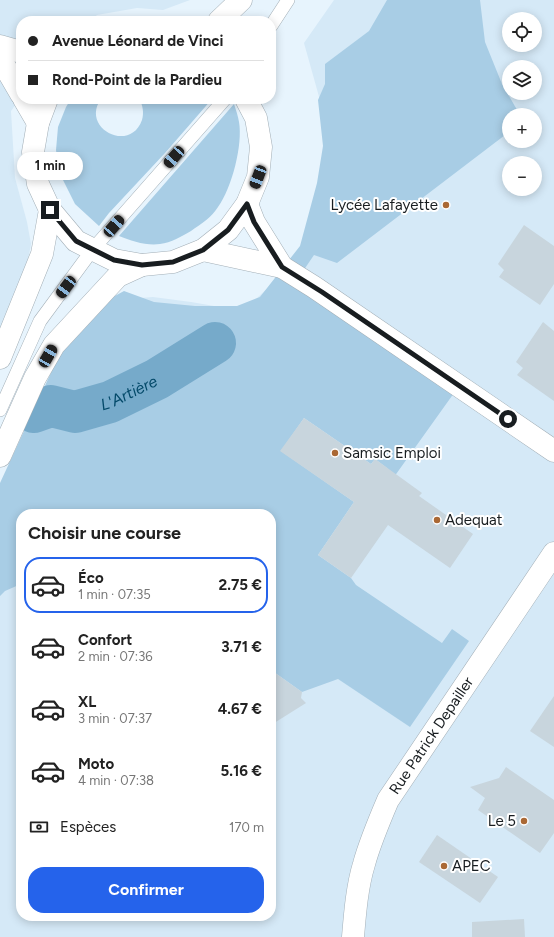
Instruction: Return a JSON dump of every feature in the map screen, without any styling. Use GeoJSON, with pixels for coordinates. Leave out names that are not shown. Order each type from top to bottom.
{"type":"FeatureCollection","features":[{"type":"Feature","properties":{"kind":"street"},"geometry":{"type":"LineString","coordinates":[[224,16],[242,0]]}},
{"type":"Feature","properties":{"kind":"street"},"geometry":{"type":"LineString","coordinates":[[0,46],[16,51]]}},
{"type":"Feature","properties":{"kind":"street"},"geometry":{"type":"LineString","coordinates":[[0,58],[16,85]]}},
{"type":"Feature","properties":{"kind":"street"},"geometry":{"type":"LineString","coordinates":[[27,104],[38,123]]}},
{"type":"Feature","properties":{"kind":"street"},"geometry":{"type":"LineString","coordinates":[[46,104],[38,123],[33,152],[38,184],[50,210],[76,241],[114,260],[142,265],[173,262],[203,250],[228,230],[247,204],[258,177],[261,147],[256,118],[249,104]]}},
{"type":"Feature","properties":{"kind":"street"},"geometry":{"type":"LineString","coordinates":[[247,204],[254,222],[282,267]]}},
{"type":"Feature","properties":{"kind":"street"},"geometry":{"type":"LineString","coordinates":[[0,358],[42,254],[50,210]]}},
{"type":"Feature","properties":{"kind":"street"},"geometry":{"type":"LineString","coordinates":[[203,250],[282,267],[319,290],[554,451]]}},
{"type":"Feature","properties":{"kind":"street"},"geometry":{"type":"LineString","coordinates":[[0,456],[35,378],[54,346],[118,276],[142,265]]}},
{"type":"Feature","properties":{"kind":"street","name":"Rue Patrick Depailler"},"geometry":{"type":"LineString","coordinates":[[353,937],[356,905],[364,864],[375,831],[388,800],[554,554]]}},
{"type":"Feature","properties":{"kind":"lane"},"geometry":{"type":"LineString","coordinates":[[276,18],[288,0]]}},
{"type":"Feature","properties":{"kind":"lane"},"geometry":{"type":"LineString","coordinates":[[0,410],[40,321],[93,250],[221,104]]}},
{"type":"Feature","properties":{"kind":"shaded area"},"geometry":{"type":"Polygon","coordinates":[[[0,0],[190,0],[163,10],[137,8],[96,16],[16,16],[16,104],[11,111],[15,178],[27,222],[31,244],[26,270],[0,340],[0,0]]]}},
{"type":"Feature","properties":{"kind":"shaded area"},"geometry":{"type":"Polygon","coordinates":[[[334,0],[554,0],[554,937],[0,937],[0,549],[16,518],[16,921],[276,921],[276,509],[20,509],[128,299],[153,297],[243,311],[272,284],[308,243],[335,154],[304,43],[334,0]]]}},
{"type":"Feature","properties":{"kind":"shaded area"},"geometry":{"type":"Polygon","coordinates":[[[387,0],[480,0],[485,42],[502,84],[502,100],[511,100],[516,108],[502,108],[502,137],[337,263],[314,255],[299,277],[459,386],[394,477],[387,468],[375,459],[371,464],[304,418],[281,451],[354,502],[318,555],[351,578],[356,585],[442,643],[452,629],[469,641],[410,727],[338,679],[302,692],[276,674],[276,509],[16,509],[16,586],[5,591],[0,596],[0,483],[61,351],[93,308],[124,291],[154,302],[195,306],[237,306],[260,297],[300,246],[317,183],[323,146],[318,100],[325,84],[325,64],[369,31],[387,0]]]}},
{"type":"Feature","properties":{"kind":"shaded area"},"geometry":{"type":"Polygon","coordinates":[[[68,104],[99,104],[96,110],[97,119],[102,127],[109,133],[118,136],[128,135],[136,130],[142,120],[143,115],[141,104],[208,104],[99,226],[75,204],[59,172],[56,150],[58,127],[68,104]]]}},
{"type":"Feature","properties":{"kind":"shaded area"},"geometry":{"type":"Polygon","coordinates":[[[234,104],[239,120],[240,131],[238,154],[228,189],[216,211],[191,231],[168,242],[144,244],[119,236],[234,104]]]}},
{"type":"Feature","properties":{"kind":"building"},"geometry":{"type":"Polygon","coordinates":[[[524,225],[554,246],[554,284],[540,305],[499,277],[504,270],[498,264],[524,225]]]}},
{"type":"Feature","properties":{"kind":"building"},"geometry":{"type":"Polygon","coordinates":[[[543,322],[554,331],[554,401],[517,375],[523,368],[516,362],[543,322]]]}},
{"type":"Feature","properties":{"kind":"building"},"geometry":{"type":"Polygon","coordinates":[[[304,418],[371,464],[375,459],[422,493],[419,496],[473,534],[450,568],[388,525],[351,578],[318,555],[354,502],[280,451],[304,418]]]}},
{"type":"Feature","properties":{"kind":"building"},"geometry":{"type":"Polygon","coordinates":[[[276,674],[302,692],[301,698],[306,703],[276,722],[276,674]]]}},
{"type":"Feature","properties":{"kind":"building"},"geometry":{"type":"Polygon","coordinates":[[[554,696],[554,747],[530,731],[554,696]]]}},
{"type":"Feature","properties":{"kind":"building","name":"Le 5"},"geometry":{"type":"Polygon","coordinates":[[[506,767],[554,800],[554,833],[540,853],[478,810],[485,798],[470,787],[499,778],[506,767]]]}},
{"type":"Feature","properties":{"kind":"building","name":"APEC"},"geometry":{"type":"Polygon","coordinates":[[[437,835],[498,877],[480,903],[419,862],[437,835]]]}},
{"type":"Feature","properties":{"kind":"building"},"geometry":{"type":"Polygon","coordinates":[[[524,919],[525,937],[472,937],[472,922],[524,919]]]}},
{"type":"Feature","properties":{"kind":"waterway","name":"L'Artière"},"geometry":{"type":"LineString","coordinates":[[34,412],[51,406],[75,412],[110,402],[157,379],[215,343]]}},
{"type":"Feature","properties":{"kind":"place","name":"Lycée Lafayette"},"geometry":{"type":"Point","coordinates":[446,205]}},
{"type":"Feature","properties":{"kind":"place","name":"Samsic Emploi"},"geometry":{"type":"Point","coordinates":[335,453]}},
{"type":"Feature","properties":{"kind":"place","name":"Adequat"},"geometry":{"type":"Point","coordinates":[437,520]}},
{"type":"Feature","properties":{"kind":"place","name":"Le 5"},"geometry":{"type":"Point","coordinates":[524,821]}},
{"type":"Feature","properties":{"kind":"place","name":"APEC"},"geometry":{"type":"Point","coordinates":[444,866]}},
{"type":"Feature","properties":{"kind":"route"},"geometry":{"type":"LineString","coordinates":[[50,210],[76,241],[114,260],[142,265],[173,262],[203,250],[228,230],[247,204],[254,222],[282,267],[322,292],[508,419]]}}]}
